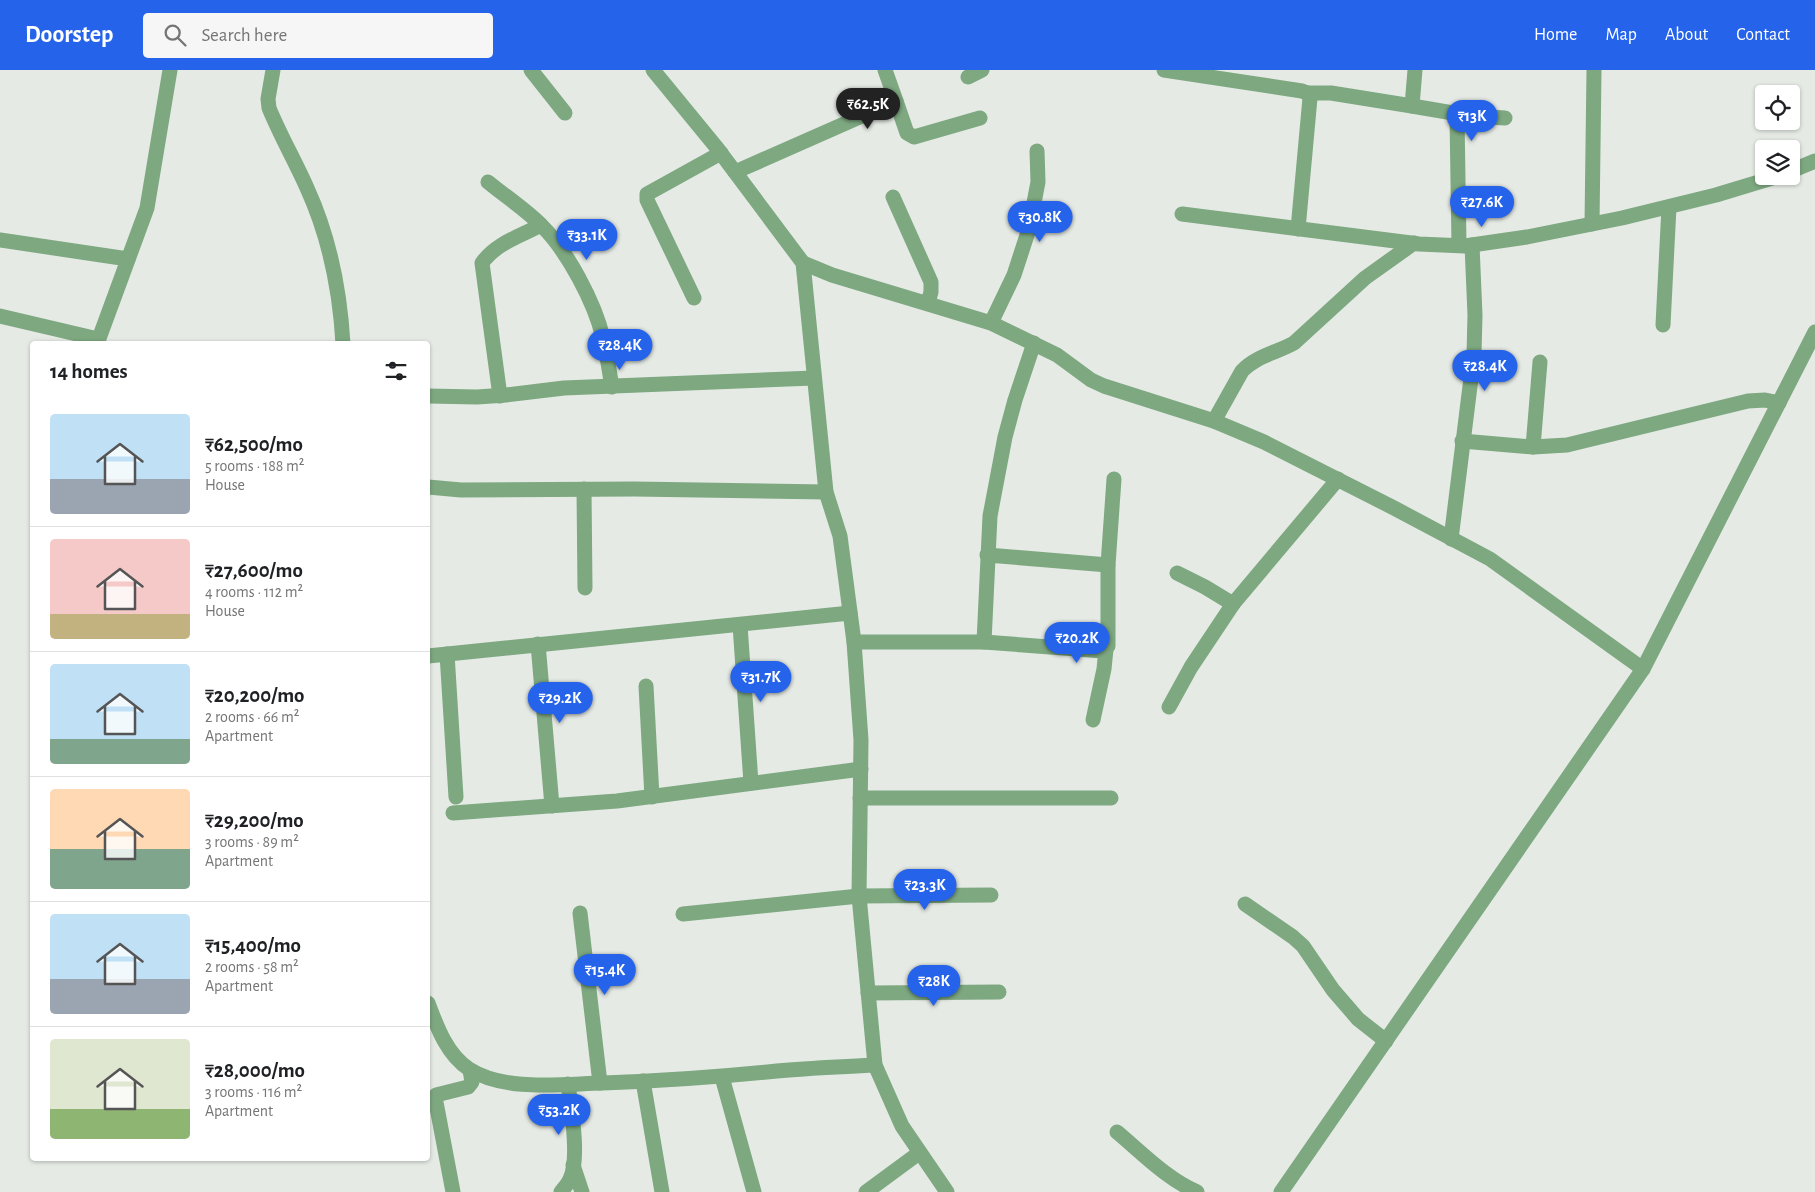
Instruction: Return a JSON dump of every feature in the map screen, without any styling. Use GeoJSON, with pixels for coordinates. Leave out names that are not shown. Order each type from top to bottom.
{"type":"FeatureCollection","features":[{"type":"Feature","properties":{"kind":"street"},"geometry":{"type":"LineString","coordinates":[[98,341],[149,200],[170,70]]}},
{"type":"Feature","properties":{"kind":"street"},"geometry":{"type":"LineString","coordinates":[[273,70],[268,99],[269,108],[317,214],[332,265],[342,316],[343,341]]}},
{"type":"Feature","properties":{"kind":"street"},"geometry":{"type":"LineString","coordinates":[[531,70],[565,112]]}},
{"type":"Feature","properties":{"kind":"street"},"geometry":{"type":"LineString","coordinates":[[653,70],[721,153],[803,263],[832,275],[991,323],[1057,355],[1091,380],[1104,386],[1214,421],[1264,442],[1490,559],[1643,669]]}},
{"type":"Feature","properties":{"kind":"street"},"geometry":{"type":"LineString","coordinates":[[885,70],[906,133],[914,137],[980,118]]}},
{"type":"Feature","properties":{"kind":"street"},"geometry":{"type":"LineString","coordinates":[[968,77],[982,70]]}},
{"type":"Feature","properties":{"kind":"street"},"geometry":{"type":"LineString","coordinates":[[1164,70],[1307,93],[1331,92],[1453,113],[1455,115],[1505,118]]}},
{"type":"Feature","properties":{"kind":"street"},"geometry":{"type":"LineString","coordinates":[[1412,106],[1415,70]]}},
{"type":"Feature","properties":{"kind":"street"},"geometry":{"type":"LineString","coordinates":[[1592,224],[1594,70]]}},
{"type":"Feature","properties":{"kind":"street"},"geometry":{"type":"LineString","coordinates":[[1298,229],[1310,98],[1307,93]]}},
{"type":"Feature","properties":{"kind":"street"},"geometry":{"type":"LineString","coordinates":[[735,172],[896,101]]}},
{"type":"Feature","properties":{"kind":"street"},"geometry":{"type":"LineString","coordinates":[[1451,539],[1474,354],[1475,315],[1465,245],[1457,117],[1455,115]]}},
{"type":"Feature","properties":{"kind":"street"},"geometry":{"type":"LineString","coordinates":[[991,323],[1014,275],[1029,229],[1038,182],[1038,151]]}},
{"type":"Feature","properties":{"kind":"street"},"geometry":{"type":"LineString","coordinates":[[694,298],[647,200],[646,194],[721,153]]}},
{"type":"Feature","properties":{"kind":"street"},"geometry":{"type":"LineString","coordinates":[[1800,167],[1815,160]]}},
{"type":"Feature","properties":{"kind":"street"},"geometry":{"type":"LineString","coordinates":[[488,182],[541,224],[562,248],[590,303],[603,336],[612,387]]}},
{"type":"Feature","properties":{"kind":"street"},"geometry":{"type":"LineString","coordinates":[[1182,214],[1414,243],[1465,245],[1527,237],[1592,224],[1670,207],[1755,183]]}},
{"type":"Feature","properties":{"kind":"street"},"geometry":{"type":"LineString","coordinates":[[893,198],[931,282],[928,303]]}},
{"type":"Feature","properties":{"kind":"street"},"geometry":{"type":"LineString","coordinates":[[1663,325],[1670,207]]}},
{"type":"Feature","properties":{"kind":"street"},"geometry":{"type":"LineString","coordinates":[[500,396],[482,263],[488,254],[506,241],[541,224]]}},
{"type":"Feature","properties":{"kind":"street"},"geometry":{"type":"LineString","coordinates":[[0,240],[128,259]]}},
{"type":"Feature","properties":{"kind":"street"},"geometry":{"type":"LineString","coordinates":[[1214,421],[1242,371],[1248,364],[1281,351],[1294,343],[1364,278],[1414,243]]}},
{"type":"Feature","properties":{"kind":"street"},"geometry":{"type":"LineString","coordinates":[[803,263],[826,492],[840,536],[854,642],[861,740],[859,896],[875,1065],[902,1126],[947,1192]]}},
{"type":"Feature","properties":{"kind":"street"},"geometry":{"type":"LineString","coordinates":[[0,316],[94,341]]}},
{"type":"Feature","properties":{"kind":"street"},"geometry":{"type":"LineString","coordinates":[[1281,1192],[1643,669],[1815,332]]}},
{"type":"Feature","properties":{"kind":"street"},"geometry":{"type":"LineString","coordinates":[[984,642],[990,516],[1005,437],[1034,343]]}},
{"type":"Feature","properties":{"kind":"street"},"geometry":{"type":"LineString","coordinates":[[1533,447],[1540,362]]}},
{"type":"Feature","properties":{"kind":"street"},"geometry":{"type":"LineString","coordinates":[[430,396],[500,396],[564,388],[814,378]]}},
{"type":"Feature","properties":{"kind":"street"},"geometry":{"type":"LineString","coordinates":[[1462,441],[1533,447],[1567,445],[1748,402],[1765,400],[1779,403]]}},
{"type":"Feature","properties":{"kind":"street"},"geometry":{"type":"LineString","coordinates":[[1093,720],[1104,669],[1106,648],[1108,646],[1108,565],[1114,479]]}},
{"type":"Feature","properties":{"kind":"street"},"geometry":{"type":"LineString","coordinates":[[1169,707],[1191,667],[1232,604],[1338,479]]}},
{"type":"Feature","properties":{"kind":"street"},"geometry":{"type":"LineString","coordinates":[[430,487],[461,490],[826,492]]}},
{"type":"Feature","properties":{"kind":"street"},"geometry":{"type":"LineString","coordinates":[[584,490],[586,588]]}},
{"type":"Feature","properties":{"kind":"street"},"geometry":{"type":"LineString","coordinates":[[988,556],[1108,565]]}},
{"type":"Feature","properties":{"kind":"street"},"geometry":{"type":"LineString","coordinates":[[1177,573],[1205,587],[1232,604]]}},
{"type":"Feature","properties":{"kind":"street"},"geometry":{"type":"LineString","coordinates":[[430,655],[850,613]]}},
{"type":"Feature","properties":{"kind":"street"},"geometry":{"type":"LineString","coordinates":[[740,625],[751,783]]}},
{"type":"Feature","properties":{"kind":"street"},"geometry":{"type":"LineString","coordinates":[[854,642],[984,642],[1103,651],[1106,648]]}},
{"type":"Feature","properties":{"kind":"street"},"geometry":{"type":"LineString","coordinates":[[538,644],[552,806]]}},
{"type":"Feature","properties":{"kind":"street"},"geometry":{"type":"LineString","coordinates":[[447,654],[456,797]]}},
{"type":"Feature","properties":{"kind":"street"},"geometry":{"type":"LineString","coordinates":[[646,686],[652,796]]}},
{"type":"Feature","properties":{"kind":"street"},"geometry":{"type":"LineString","coordinates":[[453,813],[617,801],[861,768]]}},
{"type":"Feature","properties":{"kind":"street"},"geometry":{"type":"LineString","coordinates":[[860,798],[1111,798]]}},
{"type":"Feature","properties":{"kind":"street"},"geometry":{"type":"LineString","coordinates":[[683,914],[859,896],[991,895]]}},
{"type":"Feature","properties":{"kind":"street"},"geometry":{"type":"LineString","coordinates":[[1245,904],[1304,946],[1333,990],[1358,1019],[1386,1041]]}},
{"type":"Feature","properties":{"kind":"street"},"geometry":{"type":"LineString","coordinates":[[580,913],[600,1083]]}},
{"type":"Feature","properties":{"kind":"street"},"geometry":{"type":"LineString","coordinates":[[868,993],[999,992]]}},
{"type":"Feature","properties":{"kind":"street"},"geometry":{"type":"LineString","coordinates":[[430,1008],[439,1032],[458,1061],[470,1070],[511,1083],[568,1084],[643,1081],[875,1065]]}},
{"type":"Feature","properties":{"kind":"street"},"geometry":{"type":"LineString","coordinates":[[453,1192],[434,1097],[468,1087],[472,1082],[470,1070]]}},
{"type":"Feature","properties":{"kind":"street"},"geometry":{"type":"LineString","coordinates":[[722,1077],[754,1192]]}},
{"type":"Feature","properties":{"kind":"street"},"geometry":{"type":"LineString","coordinates":[[643,1081],[662,1192]]}},
{"type":"Feature","properties":{"kind":"street"},"geometry":{"type":"LineString","coordinates":[[561,1192],[571,1178],[573,1165],[574,1138],[568,1084]]}},
{"type":"Feature","properties":{"kind":"street"},"geometry":{"type":"LineString","coordinates":[[1116,1132],[1168,1174],[1186,1187],[1197,1192]]}},
{"type":"Feature","properties":{"kind":"street"},"geometry":{"type":"LineString","coordinates":[[866,1192],[919,1153]]}},
{"type":"Feature","properties":{"kind":"street"},"geometry":{"type":"LineString","coordinates":[[573,1165],[582,1192]]}}]}
